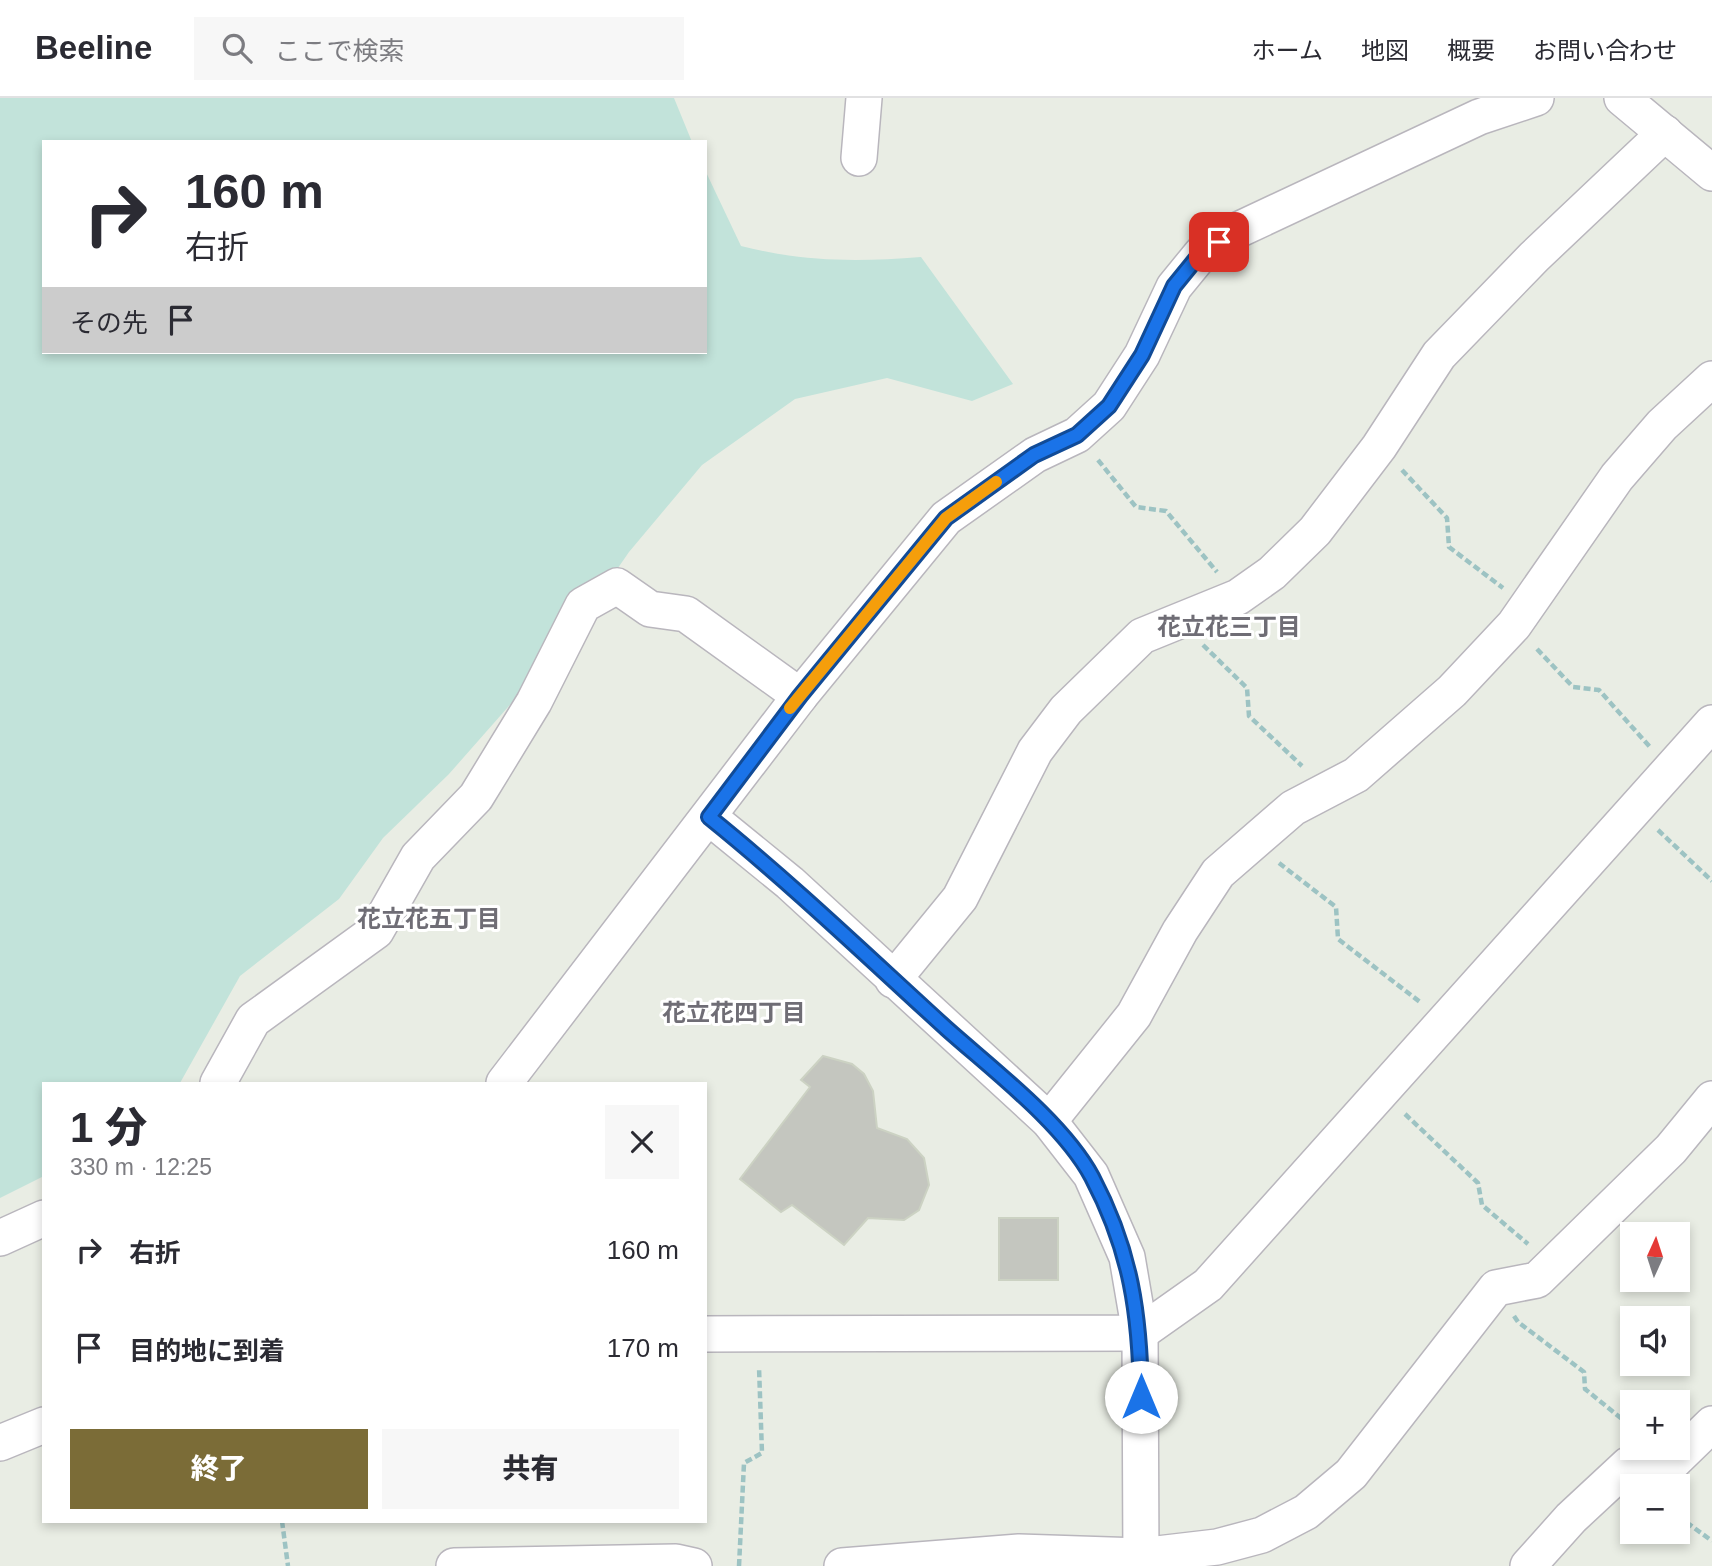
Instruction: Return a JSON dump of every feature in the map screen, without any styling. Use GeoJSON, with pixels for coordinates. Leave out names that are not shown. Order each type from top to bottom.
{"type":"FeatureCollection","features":[{"type":"Feature","properties":{"kind":"street"},"geometry":{"type":"LineString","coordinates":[[859,158],[864,98]]}},
{"type":"Feature","properties":{"kind":"street"},"geometry":{"type":"LineString","coordinates":[[505,1082],[800,696],[946,518],[1034,455],[1077,435],[1109,406],[1142,355],[1174,286],[1200,254],[1238,230],[1467,123],[1536,98]]}},
{"type":"Feature","properties":{"kind":"street"},"geometry":{"type":"LineString","coordinates":[[1622,98],[1712,173]]}},
{"type":"Feature","properties":{"kind":"street"},"geometry":{"type":"LineString","coordinates":[[893,980],[960,898],[1035,751],[1066,710],[1143,636],[1238,597],[1272,573],[1315,531],[1379,447],[1439,355],[1534,257],[1665,133]]}},
{"type":"Feature","properties":{"kind":"street"},"geometry":{"type":"LineString","coordinates":[[1049,1121],[1134,1015],[1180,931],[1218,873],[1293,808],[1356,775],[1452,691],[1521,616],[1617,477],[1662,425],[1712,379]]}},
{"type":"Feature","properties":{"kind":"street"},"geometry":{"type":"LineString","coordinates":[[219,1082],[253,1020],[376,931],[418,857],[476,797],[534,702],[583,605],[617,586],[650,609],[686,614],[800,696]]}},
{"type":"Feature","properties":{"kind":"street"},"geometry":{"type":"LineString","coordinates":[[707,1334],[1140,1333],[1209,1285],[1712,723]]}},
{"type":"Feature","properties":{"kind":"street"},"geometry":{"type":"LineString","coordinates":[[709,817],[790,883],[1049,1121],[1091,1175],[1127,1257],[1140,1333],[1141,1561]]}},
{"type":"Feature","properties":{"kind":"street"},"geometry":{"type":"LineString","coordinates":[[842,1566],[1019,1552],[1141,1561],[1217,1547],[1262,1535],[1306,1512],[1351,1474],[1496,1289],[1537,1280],[1671,1149],[1712,1099]]}},
{"type":"Feature","properties":{"kind":"street"},"geometry":{"type":"LineString","coordinates":[[0,1238],[42,1219]]}},
{"type":"Feature","properties":{"kind":"street"},"geometry":{"type":"LineString","coordinates":[[1528,1566],[1571,1518],[1628,1465],[1674,1461],[1712,1424]]}},
{"type":"Feature","properties":{"kind":"street"},"geometry":{"type":"LineString","coordinates":[[0,1443],[42,1426]]}},
{"type":"Feature","properties":{"kind":"street"},"geometry":{"type":"LineString","coordinates":[[454,1566],[676,1562],[694,1566]]}},
{"type":"Feature","properties":{"kind":"path"},"geometry":{"type":"LineString","coordinates":[[1077,435],[1136,507],[1166,511],[1238,597]]}},
{"type":"Feature","properties":{"kind":"path"},"geometry":{"type":"LineString","coordinates":[[1379,447],[1447,518],[1449,547],[1521,616],[1573,687],[1599,690],[1670,769]]}},
{"type":"Feature","properties":{"kind":"path"},"geometry":{"type":"LineString","coordinates":[[1177,620],[1247,688],[1249,716],[1327,789]]}},
{"type":"Feature","properties":{"kind":"path"},"geometry":{"type":"LineString","coordinates":[[1635,808],[1712,881]]}},
{"type":"Feature","properties":{"kind":"path"},"geometry":{"type":"LineString","coordinates":[[1253,843],[1336,908],[1338,939],[1444,1021]]}},
{"type":"Feature","properties":{"kind":"path"},"geometry":{"type":"LineString","coordinates":[[1381,1092],[1478,1183],[1482,1205],[1528,1244],[1537,1280]]}},
{"type":"Feature","properties":{"kind":"path"},"geometry":{"type":"LineString","coordinates":[[1496,1289],[1518,1322],[1584,1372],[1585,1389],[1620,1417]]}},
{"type":"Feature","properties":{"kind":"path"},"geometry":{"type":"LineString","coordinates":[[739,1566],[744,1463],[762,1453],[758,1334]]}},
{"type":"Feature","properties":{"kind":"path"},"geometry":{"type":"LineString","coordinates":[[282,1523],[288,1566]]}},
{"type":"Feature","properties":{"kind":"path"},"geometry":{"type":"LineString","coordinates":[[1690,1525],[1712,1541]]}},
{"type":"Feature","properties":{"kind":"shaded area"},"geometry":{"type":"Polygon","coordinates":[[[0,98],[674,98],[691,140],[42,140],[42,354],[707,354],[707,174],[741,246],[809,258],[874,260],[921,257],[1013,384],[972,401],[887,378],[795,399],[702,465],[629,552],[573,633],[449,774],[383,838],[339,899],[240,976],[181,1082],[42,1082],[42,1177],[0,1198],[0,98]]]}},
{"type":"Feature","properties":{"kind":"building"},"geometry":{"type":"Polygon","coordinates":[[[823,1056],[852,1064],[864,1074],[873,1091],[877,1128],[907,1139],[924,1158],[929,1185],[919,1210],[904,1220],[868,1218],[844,1245],[792,1205],[781,1212],[740,1179],[810,1087],[801,1080],[823,1056]]]}},
{"type":"Feature","properties":{"kind":"building"},"geometry":{"type":"Polygon","coordinates":[[[999,1218],[1058,1218],[1058,1280],[999,1280],[999,1218]]]}},
{"type":"Feature","properties":{"kind":"slow traffic"},"geometry":{"type":"LineString","coordinates":[[790,708],[946,518],[996,482]]}},
{"type":"Feature","properties":{"kind":"district","name":"花立花三丁目"},"geometry":{"type":"Point","coordinates":[1229,627]}},
{"type":"Feature","properties":{"kind":"district","name":"花立花五丁目"},"geometry":{"type":"Point","coordinates":[429,919]}},
{"type":"Feature","properties":{"kind":"district","name":"花立花四丁目"},"geometry":{"type":"Point","coordinates":[734,1013]}},
{"type":"Feature","properties":{"kind":"route"},"geometry":{"type":"LineString","coordinates":[[1141,1397],[1140,1333],[1127,1257],[1091,1175],[1049,1121],[790,883],[709,817],[800,696],[946,518],[1034,455],[1077,435],[1109,406],[1142,355],[1174,286],[1200,254],[1219,242]]}}]}
